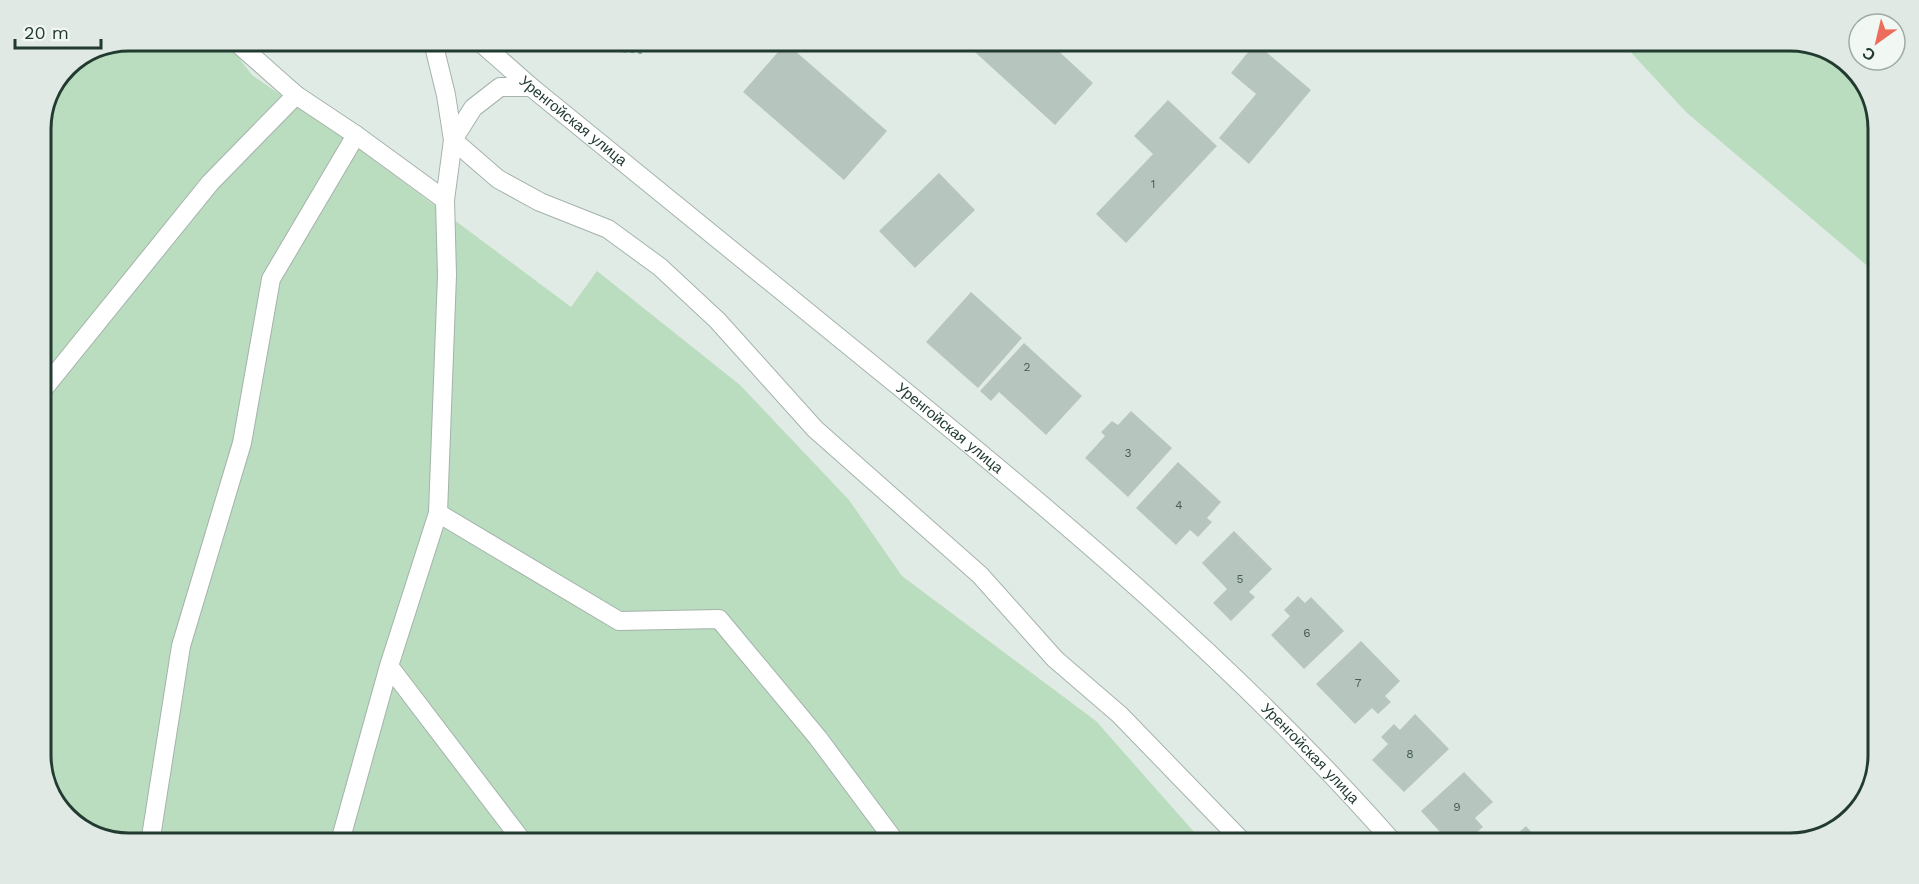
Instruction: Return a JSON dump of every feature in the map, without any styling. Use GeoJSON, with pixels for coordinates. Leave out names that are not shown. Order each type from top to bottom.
{"type":"FeatureCollection","features":[{"type":"Feature","properties":{"kind":"street"},"geometry":{"type":"LineString","coordinates":[[247,51],[296,95],[356,135],[445,200]]}},
{"type":"Feature","properties":{"kind":"street"},"geometry":{"type":"LineString","coordinates":[[341,833],[389,666],[438,513],[447,275],[445,200],[453,140],[446,95],[435,51]]}},
{"type":"Feature","properties":{"kind":"street","name":"Уренгойская улица"},"geometry":{"type":"LineString","coordinates":[[490,51],[531,87],[1019,484],[1150,598],[1341,783],[1385,833]]}},
{"type":"Feature","properties":{"kind":"street"},"geometry":{"type":"LineString","coordinates":[[453,140],[473,108],[500,87],[531,87]]}},
{"type":"Feature","properties":{"kind":"street"},"geometry":{"type":"LineString","coordinates":[[51,380],[210,183],[296,95]]}},
{"type":"Feature","properties":{"kind":"street"},"geometry":{"type":"LineString","coordinates":[[152,833],[181,646],[242,443],[271,279],[356,135]]}},
{"type":"Feature","properties":{"kind":"street"},"geometry":{"type":"LineString","coordinates":[[453,140],[498,179],[540,202],[608,229],[660,267],[717,320],[815,429],[980,575],[1056,658],[1120,715],[1234,833]]}},
{"type":"Feature","properties":{"kind":"street"},"geometry":{"type":"LineString","coordinates":[[438,513],[619,621],[719,619],[818,738],[889,833]]}},
{"type":"Feature","properties":{"kind":"street"},"geometry":{"type":"LineString","coordinates":[[389,666],[516,833]]}},
{"type":"Feature","properties":{"kind":"green space"},"geometry":{"type":"Polygon","coordinates":[[[234,51],[252,75],[359,149],[571,307],[597,271],[740,385],[849,500],[902,576],[1096,721],[1195,833],[129,833],[90,823],[64,798],[55,780],[51,760],[51,124],[59,95],[78,70],[99,57],[114,53],[234,51]]]}},
{"type":"Feature","properties":{"kind":"green space"},"geometry":{"type":"Polygon","coordinates":[[[1630,51],[1790,51],[1820,57],[1841,70],[1860,95],[1868,124],[1868,266],[1686,112],[1630,51]]]}},
{"type":"Feature","properties":{"kind":"building"},"geometry":{"type":"Polygon","coordinates":[[[779,51],[795,51],[887,131],[844,180],[743,92],[779,51]]]}},
{"type":"Feature","properties":{"kind":"building"},"geometry":{"type":"Polygon","coordinates":[[[974,51],[1059,51],[1093,83],[1055,125],[974,51]]]}},
{"type":"Feature","properties":{"kind":"building"},"geometry":{"type":"Polygon","coordinates":[[[1249,51],[1265,51],[1311,90],[1249,164],[1219,138],[1256,94],[1231,73],[1249,51]]]}},
{"type":"Feature","properties":{"kind":"building"},"geometry":{"type":"Polygon","coordinates":[[[1168,100],[1217,146],[1126,243],[1096,214],[1153,154],[1134,136],[1168,100]]]}},
{"type":"Feature","properties":{"kind":"building"},"geometry":{"type":"Polygon","coordinates":[[[939,173],[975,210],[915,268],[879,231],[939,173]]]}},
{"type":"Feature","properties":{"kind":"building"},"geometry":{"type":"Polygon","coordinates":[[[971,292],[1022,338],[978,388],[926,342],[971,292]]]}},
{"type":"Feature","properties":{"kind":"building"},"geometry":{"type":"Polygon","coordinates":[[[1024,343],[1082,396],[1046,435],[999,392],[991,401],[980,391],[1024,343]]]}},
{"type":"Feature","properties":{"kind":"building"},"geometry":{"type":"Polygon","coordinates":[[[1131,411],[1172,448],[1128,497],[1085,458],[1105,436],[1101,432],[1112,421],[1118,425],[1131,411]]]}},
{"type":"Feature","properties":{"kind":"building"},"geometry":{"type":"Polygon","coordinates":[[[1178,462],[1221,502],[1207,518],[1212,522],[1198,537],[1190,530],[1176,545],[1136,508],[1178,462]]]}},
{"type":"Feature","properties":{"kind":"building"},"geometry":{"type":"Polygon","coordinates":[[[1234,531],[1272,569],[1249,592],[1255,597],[1231,621],[1213,603],[1227,589],[1202,563],[1234,531]]]}},
{"type":"Feature","properties":{"kind":"building"},"geometry":{"type":"Polygon","coordinates":[[[1298,596],[1305,603],[1311,597],[1344,631],[1304,669],[1271,635],[1290,616],[1284,610],[1298,596]]]}},
{"type":"Feature","properties":{"kind":"building"},"geometry":{"type":"Polygon","coordinates":[[[1361,641],[1400,681],[1385,696],[1391,702],[1378,714],[1372,708],[1355,724],[1316,684],[1361,641]]]}},
{"type":"Feature","properties":{"kind":"building"},"geometry":{"type":"Polygon","coordinates":[[[1415,714],[1449,749],[1404,792],[1372,760],[1388,744],[1381,737],[1394,724],[1400,730],[1415,714]]]}},
{"type":"Feature","properties":{"kind":"building"},"geometry":{"type":"Polygon","coordinates":[[[1464,772],[1493,802],[1475,818],[1483,827],[1476,833],[1441,833],[1421,811],[1464,772]]]}},
{"type":"Feature","properties":{"kind":"building"},"geometry":{"type":"Polygon","coordinates":[[[1526,826],[1532,833],[1518,833],[1526,826]]]}}]}
